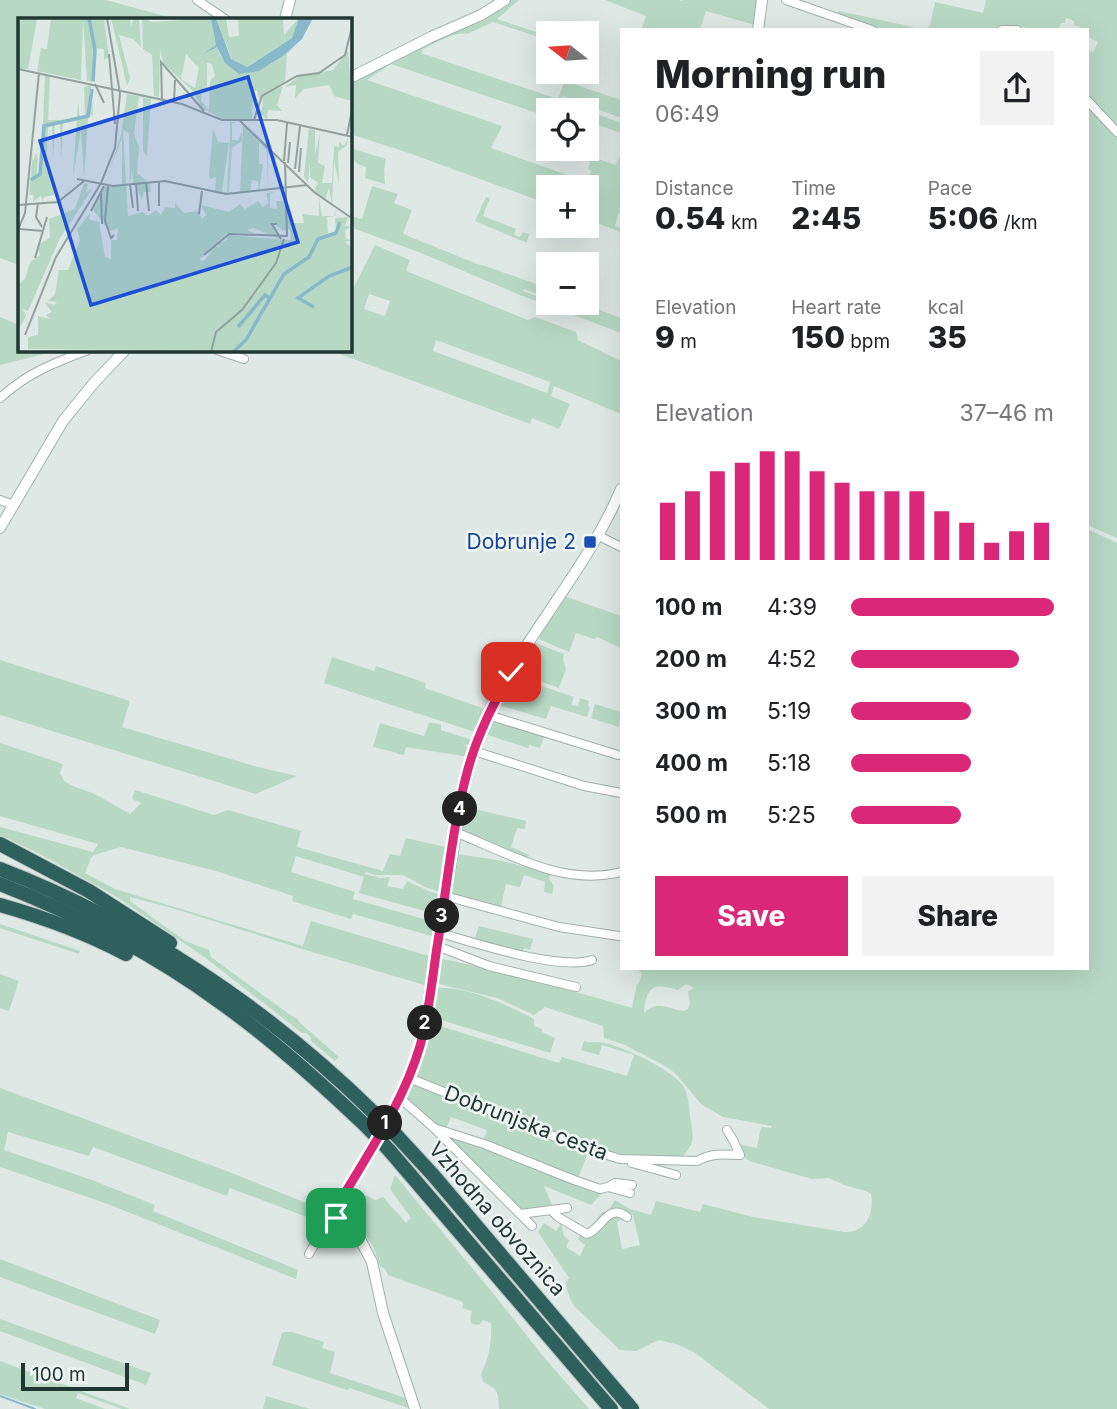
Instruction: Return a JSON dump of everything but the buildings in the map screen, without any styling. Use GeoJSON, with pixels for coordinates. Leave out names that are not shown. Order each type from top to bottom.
{"type":"FeatureCollection","features":[{"type":"Feature","properties":{"kind":"highway"},"geometry":{"type":"LineString","coordinates":[[0,844],[89,891],[156,933],[216,974],[224,996],[198,994],[147,964],[95,939],[0,905]]}},
{"type":"Feature","properties":{"kind":"highway","name":"Vzhodna obvoznica"},"geometry":{"type":"LineString","coordinates":[[0,869],[59,894],[162,948],[224,996],[389,1150],[611,1409]]}},
{"type":"Feature","properties":{"kind":"highway","name":"Vzhodna obvoznica"},"geometry":{"type":"LineString","coordinates":[[0,884],[49,904],[258,1012],[309,1053],[374,1113],[433,1175],[632,1409]]}},
{"type":"Feature","properties":{"kind":"street"},"geometry":{"type":"LineString","coordinates":[[197,0],[224,18]]}},
{"type":"Feature","properties":{"kind":"street"},"geometry":{"type":"LineString","coordinates":[[285,18],[290,0]]}},
{"type":"Feature","properties":{"kind":"street"},"geometry":{"type":"LineString","coordinates":[[352,77],[481,15],[505,0]]}},
{"type":"Feature","properties":{"kind":"street"},"geometry":{"type":"LineString","coordinates":[[758,28],[762,0]]}},
{"type":"Feature","properties":{"kind":"street"},"geometry":{"type":"LineString","coordinates":[[786,0],[866,28]]}},
{"type":"Feature","properties":{"kind":"street"},"geometry":{"type":"LineString","coordinates":[[1089,102],[1117,132]]}},
{"type":"Feature","properties":{"kind":"street"},"geometry":{"type":"LineString","coordinates":[[0,398],[30,374],[83,352]]}},
{"type":"Feature","properties":{"kind":"street"},"geometry":{"type":"LineString","coordinates":[[0,528],[63,421],[123,352]]}},
{"type":"Feature","properties":{"kind":"street"},"geometry":{"type":"LineString","coordinates":[[223,352],[244,359]]}},
{"type":"Feature","properties":{"kind":"street"},"geometry":{"type":"LineString","coordinates":[[0,500],[13,505]]}},
{"type":"Feature","properties":{"kind":"street"},"geometry":{"type":"LineString","coordinates":[[309,1254],[400,1098],[421,1045],[455,832],[468,771],[488,715],[531,638],[619,502]]}},
{"type":"Feature","properties":{"kind":"street"},"geometry":{"type":"LineString","coordinates":[[597,535],[620,546]]}},
{"type":"Feature","properties":{"kind":"street"},"geometry":{"type":"LineString","coordinates":[[488,715],[618,755]]}},
{"type":"Feature","properties":{"kind":"street"},"geometry":{"type":"LineString","coordinates":[[474,751],[584,786],[620,793]]}},
{"type":"Feature","properties":{"kind":"street"},"geometry":{"type":"LineString","coordinates":[[455,832],[528,864],[557,872],[588,876],[620,872]]}},
{"type":"Feature","properties":{"kind":"street"},"geometry":{"type":"LineString","coordinates":[[445,896],[559,927],[619,936]]}},
{"type":"Feature","properties":{"kind":"street"},"geometry":{"type":"LineString","coordinates":[[440,933],[500,950],[551,960],[573,963],[592,960]]}},
{"type":"Feature","properties":{"kind":"street"},"geometry":{"type":"LineString","coordinates":[[437,946],[489,966],[576,987]]}},
{"type":"Feature","properties":{"kind":"street","name":"Dobrunjska cesta"},"geometry":{"type":"LineString","coordinates":[[409,1078],[578,1146],[620,1159],[697,1161],[717,1154],[740,1155],[727,1130]]}},
{"type":"Feature","properties":{"kind":"street"},"geometry":{"type":"LineString","coordinates":[[400,1098],[434,1128],[532,1226]]}},
{"type":"Feature","properties":{"kind":"street"},"geometry":{"type":"LineString","coordinates":[[434,1128],[484,1144],[600,1189],[615,1183],[631,1189]]}},
{"type":"Feature","properties":{"kind":"street"},"geometry":{"type":"LineString","coordinates":[[620,1159],[676,1175]]}},
{"type":"Feature","properties":{"kind":"street"},"geometry":{"type":"LineString","coordinates":[[520,1214],[567,1208]]}},
{"type":"Feature","properties":{"kind":"street"},"geometry":{"type":"LineString","coordinates":[[335,1210],[339,1223],[361,1241],[372,1262],[383,1313],[415,1409]]}},
{"type":"Feature","properties":{"kind":"street"},"geometry":{"type":"LineString","coordinates":[[551,1210],[568,1224],[587,1234],[592,1233],[610,1214],[618,1212],[627,1217]]}},
{"type":"Feature","properties":{"kind":"green space"},"geometry":{"type":"Polygon","coordinates":[[[0,0],[106,0],[172,18],[18,18],[18,265],[0,258],[0,0]]]}},
{"type":"Feature","properties":{"kind":"green space"},"geometry":{"type":"Polygon","coordinates":[[[512,0],[519,0],[497,19],[536,32],[536,36],[493,22],[467,34],[445,38],[423,49],[421,53],[555,98],[536,98],[536,113],[391,64],[367,80],[502,126],[491,148],[567,175],[536,175],[536,200],[352,135],[352,81],[499,9],[512,0]]]}},
{"type":"Feature","properties":{"kind":"green space"},"geometry":{"type":"Polygon","coordinates":[[[605,0],[757,0],[755,25],[706,11],[701,28],[642,28],[646,16],[605,0]]]}},
{"type":"Feature","properties":{"kind":"green space"},"geometry":{"type":"Polygon","coordinates":[[[986,0],[1117,0],[1117,129],[1089,101],[1089,51],[1093,52],[1098,42],[1089,38],[1089,28],[1074,25],[1074,21],[1066,18],[1059,28],[927,28],[935,2],[983,13],[986,0]]]}},
{"type":"Feature","properties":{"kind":"green space"},"geometry":{"type":"Polygon","coordinates":[[[839,11],[917,28],[875,28],[837,14],[839,11]]]}},
{"type":"Feature","properties":{"kind":"green space"},"geometry":{"type":"Polygon","coordinates":[[[564,84],[573,84],[620,100],[620,118],[599,110],[599,98],[558,98],[564,84]]]}},
{"type":"Feature","properties":{"kind":"green space"},"geometry":{"type":"Polygon","coordinates":[[[1089,106],[1117,135],[1117,538],[1089,526],[1089,106]]]}},
{"type":"Feature","properties":{"kind":"green space"},"geometry":{"type":"Polygon","coordinates":[[[599,115],[620,123],[620,133],[599,125],[599,115]]]}},
{"type":"Feature","properties":{"kind":"green space"},"geometry":{"type":"Polygon","coordinates":[[[352,149],[386,159],[385,184],[365,178],[366,167],[352,158],[352,149]]]}},
{"type":"Feature","properties":{"kind":"green space"},"geometry":{"type":"Polygon","coordinates":[[[620,156],[620,212],[615,226],[620,228],[620,232],[599,224],[599,175],[590,175],[591,161],[599,159],[616,165],[620,156]]]}},
{"type":"Feature","properties":{"kind":"green space"},"geometry":{"type":"Polygon","coordinates":[[[372,186],[398,194],[394,203],[412,210],[403,234],[536,284],[536,294],[524,289],[523,291],[536,296],[536,301],[352,228],[352,216],[362,219],[372,186]]]}},
{"type":"Feature","properties":{"kind":"green space"},"geometry":{"type":"Polygon","coordinates":[[[486,197],[490,198],[483,216],[516,229],[514,235],[520,237],[523,232],[529,234],[527,243],[475,221],[486,197]]]}},
{"type":"Feature","properties":{"kind":"green space"},"geometry":{"type":"Polygon","coordinates":[[[375,245],[410,260],[406,271],[528,320],[535,317],[576,332],[578,340],[620,361],[620,414],[554,386],[551,396],[570,404],[559,429],[532,418],[530,424],[334,352],[352,352],[352,291],[375,245]],[[369,294],[364,309],[385,316],[390,301],[369,294]],[[436,340],[433,351],[547,393],[550,382],[436,340]]]}},
{"type":"Feature","properties":{"kind":"green space"},"geometry":{"type":"Polygon","coordinates":[[[599,310],[620,318],[620,333],[573,315],[599,315],[599,310]]]}},
{"type":"Feature","properties":{"kind":"green space"},"geometry":{"type":"Polygon","coordinates":[[[0,317],[18,325],[18,352],[52,352],[0,365],[0,317]]]}},
{"type":"Feature","properties":{"kind":"green space"},"geometry":{"type":"Polygon","coordinates":[[[1089,530],[1117,543],[1117,1409],[769,1409],[695,1353],[679,1345],[659,1340],[636,1351],[620,1350],[574,1306],[565,1283],[569,1278],[538,1232],[544,1223],[556,1231],[561,1223],[564,1236],[569,1240],[566,1247],[580,1256],[585,1245],[578,1239],[580,1234],[591,1236],[604,1222],[616,1215],[621,1215],[622,1219],[617,1222],[622,1249],[640,1245],[633,1215],[623,1211],[610,1212],[589,1230],[615,1200],[630,1209],[651,1215],[656,1201],[700,1212],[703,1204],[753,1217],[847,1232],[865,1224],[872,1204],[871,1194],[829,1178],[812,1179],[749,1161],[743,1156],[738,1144],[757,1148],[761,1127],[772,1126],[723,1117],[701,1104],[676,1074],[665,1066],[625,1045],[604,1038],[603,1026],[545,1007],[534,1015],[497,998],[435,983],[439,958],[520,976],[632,1008],[642,973],[639,972],[1089,970],[1089,530]],[[686,984],[678,990],[662,987],[652,989],[647,997],[644,1013],[658,1006],[683,1011],[688,1009],[688,991],[694,988],[686,984]]]}},
{"type":"Feature","properties":{"kind":"green space"},"geometry":{"type":"Polygon","coordinates":[[[564,596],[620,616],[620,648],[597,637],[594,639],[576,633],[569,652],[538,637],[564,596]]]}},
{"type":"Feature","properties":{"kind":"green space"},"geometry":{"type":"Polygon","coordinates":[[[533,642],[564,654],[566,669],[559,688],[517,673],[516,669],[533,642]]]}},
{"type":"Feature","properties":{"kind":"green space"},"geometry":{"type":"Polygon","coordinates":[[[332,657],[374,671],[376,666],[426,683],[425,688],[488,710],[478,733],[324,683],[332,657]]]}},
{"type":"Feature","properties":{"kind":"green space"},"geometry":{"type":"Polygon","coordinates":[[[0,660],[130,701],[122,727],[297,776],[256,794],[0,715],[0,660]]]}},
{"type":"Feature","properties":{"kind":"green space"},"geometry":{"type":"Polygon","coordinates":[[[516,677],[574,697],[571,705],[578,706],[580,698],[589,701],[587,717],[551,706],[546,719],[502,706],[499,704],[511,678],[516,677]]]}},
{"type":"Feature","properties":{"kind":"green space"},"geometry":{"type":"Polygon","coordinates":[[[595,704],[620,712],[619,727],[591,718],[595,704]]]}},
{"type":"Feature","properties":{"kind":"green space"},"geometry":{"type":"Polygon","coordinates":[[[490,719],[545,734],[540,748],[529,745],[528,748],[485,734],[490,719]]]}},
{"type":"Feature","properties":{"kind":"green space"},"geometry":{"type":"Polygon","coordinates":[[[380,723],[424,736],[429,723],[434,723],[441,725],[441,730],[475,741],[472,748],[466,744],[465,746],[472,750],[469,757],[406,747],[404,755],[397,754],[373,747],[380,723]]]}},
{"type":"Feature","properties":{"kind":"green space"},"geometry":{"type":"Polygon","coordinates":[[[0,743],[63,764],[60,773],[64,781],[95,794],[130,814],[141,803],[132,799],[135,790],[214,815],[228,810],[301,831],[297,847],[383,871],[390,854],[400,856],[406,838],[450,848],[442,893],[403,875],[365,874],[380,878],[390,877],[387,886],[403,889],[407,881],[442,895],[439,915],[359,893],[364,877],[296,856],[291,872],[355,892],[353,899],[438,923],[435,937],[353,914],[351,919],[292,901],[293,896],[216,871],[121,847],[94,855],[85,873],[115,889],[303,946],[311,921],[432,957],[428,986],[130,897],[130,901],[185,941],[209,950],[211,957],[298,1019],[339,1057],[335,1061],[311,1041],[306,1033],[302,1033],[207,959],[117,897],[0,835],[0,827],[93,852],[98,844],[0,816],[0,743]]]}},
{"type":"Feature","properties":{"kind":"green space"},"geometry":{"type":"Polygon","coordinates":[[[466,807],[526,821],[525,829],[517,828],[511,847],[529,855],[527,859],[460,830],[463,810],[466,807]]]}},
{"type":"Feature","properties":{"kind":"green space"},"geometry":{"type":"Polygon","coordinates":[[[457,854],[498,860],[551,873],[549,879],[554,886],[552,894],[544,892],[545,882],[524,875],[520,887],[506,884],[500,911],[452,895],[449,893],[457,854]]]}},
{"type":"Feature","properties":{"kind":"green space"},"geometry":{"type":"Polygon","coordinates":[[[0,924],[80,951],[79,954],[0,928],[0,924]]]}},
{"type":"Feature","properties":{"kind":"green space"},"geometry":{"type":"Polygon","coordinates":[[[479,926],[533,939],[530,950],[524,948],[522,952],[474,941],[479,926]]]}},
{"type":"Feature","properties":{"kind":"green space"},"geometry":{"type":"Polygon","coordinates":[[[0,974],[19,981],[9,1011],[0,1008],[0,974]]]}},
{"type":"Feature","properties":{"kind":"green space"},"geometry":{"type":"Polygon","coordinates":[[[434,988],[472,993],[531,1017],[534,1026],[555,1038],[550,1053],[431,1017],[434,988]]]}},
{"type":"Feature","properties":{"kind":"green space"},"geometry":{"type":"Polygon","coordinates":[[[430,1023],[559,1063],[562,1057],[627,1076],[634,1055],[602,1045],[599,1055],[581,1050],[584,1041],[605,1043],[635,1054],[657,1065],[684,1087],[692,1130],[691,1144],[679,1160],[618,1157],[415,1077],[430,1023]]]}},
{"type":"Feature","properties":{"kind":"green space"},"geometry":{"type":"Polygon","coordinates":[[[413,1083],[586,1151],[578,1178],[483,1142],[487,1130],[451,1117],[446,1129],[433,1124],[406,1100],[413,1083]]]}},
{"type":"Feature","properties":{"kind":"green space"},"geometry":{"type":"Polygon","coordinates":[[[0,1088],[224,1170],[326,1211],[320,1222],[230,1188],[227,1196],[93,1147],[89,1156],[8,1132],[4,1150],[155,1205],[153,1211],[298,1270],[296,1279],[105,1203],[0,1167],[0,1088]]]}},
{"type":"Feature","properties":{"kind":"green space"},"geometry":{"type":"Polygon","coordinates":[[[445,1133],[603,1192],[591,1205],[544,1186],[552,1205],[549,1209],[529,1212],[519,1209],[444,1135],[445,1133]]]}},
{"type":"Feature","properties":{"kind":"green space"},"geometry":{"type":"Polygon","coordinates":[[[395,1175],[589,1409],[499,1409],[497,1392],[483,1382],[481,1374],[489,1350],[491,1323],[483,1320],[479,1325],[472,1324],[472,1311],[462,1308],[463,1303],[460,1301],[388,1275],[380,1266],[373,1246],[344,1211],[353,1195],[365,1195],[375,1200],[383,1197],[406,1223],[411,1218],[390,1189],[395,1175]]]}},
{"type":"Feature","properties":{"kind":"green space"},"geometry":{"type":"Polygon","coordinates":[[[0,1259],[160,1320],[155,1334],[0,1277],[0,1259]]]}},
{"type":"Feature","properties":{"kind":"green space"},"geometry":{"type":"Polygon","coordinates":[[[0,1319],[151,1373],[146,1385],[0,1331],[0,1319]]]}},
{"type":"Feature","properties":{"kind":"green space"},"geometry":{"type":"Polygon","coordinates":[[[282,1333],[324,1342],[322,1348],[335,1352],[330,1373],[409,1399],[411,1409],[272,1365],[282,1333]]]}},
{"type":"Feature","properties":{"kind":"green space"},"geometry":{"type":"Polygon","coordinates":[[[0,1361],[130,1409],[122,1409],[78,1393],[76,1398],[105,1409],[45,1409],[0,1394],[0,1361]]]}},
{"type":"Feature","properties":{"kind":"green space"},"geometry":{"type":"Polygon","coordinates":[[[266,1396],[310,1409],[263,1409],[266,1396]]]}},
{"type":"Feature","properties":{"kind":"waterway"},"geometry":{"type":"LineString","coordinates":[[0,1396],[35,1409]]}},
{"type":"Feature","properties":{"kind":"place","name":"Dobrunje 2"},"geometry":{"type":"Point","coordinates":[590,542]}},
{"type":"Feature","properties":{"kind":"route"},"geometry":{"type":"LineString","coordinates":[[336,1218],[335,1210],[400,1098],[421,1045],[453,844],[468,771],[488,715],[511,672]]}}]}
